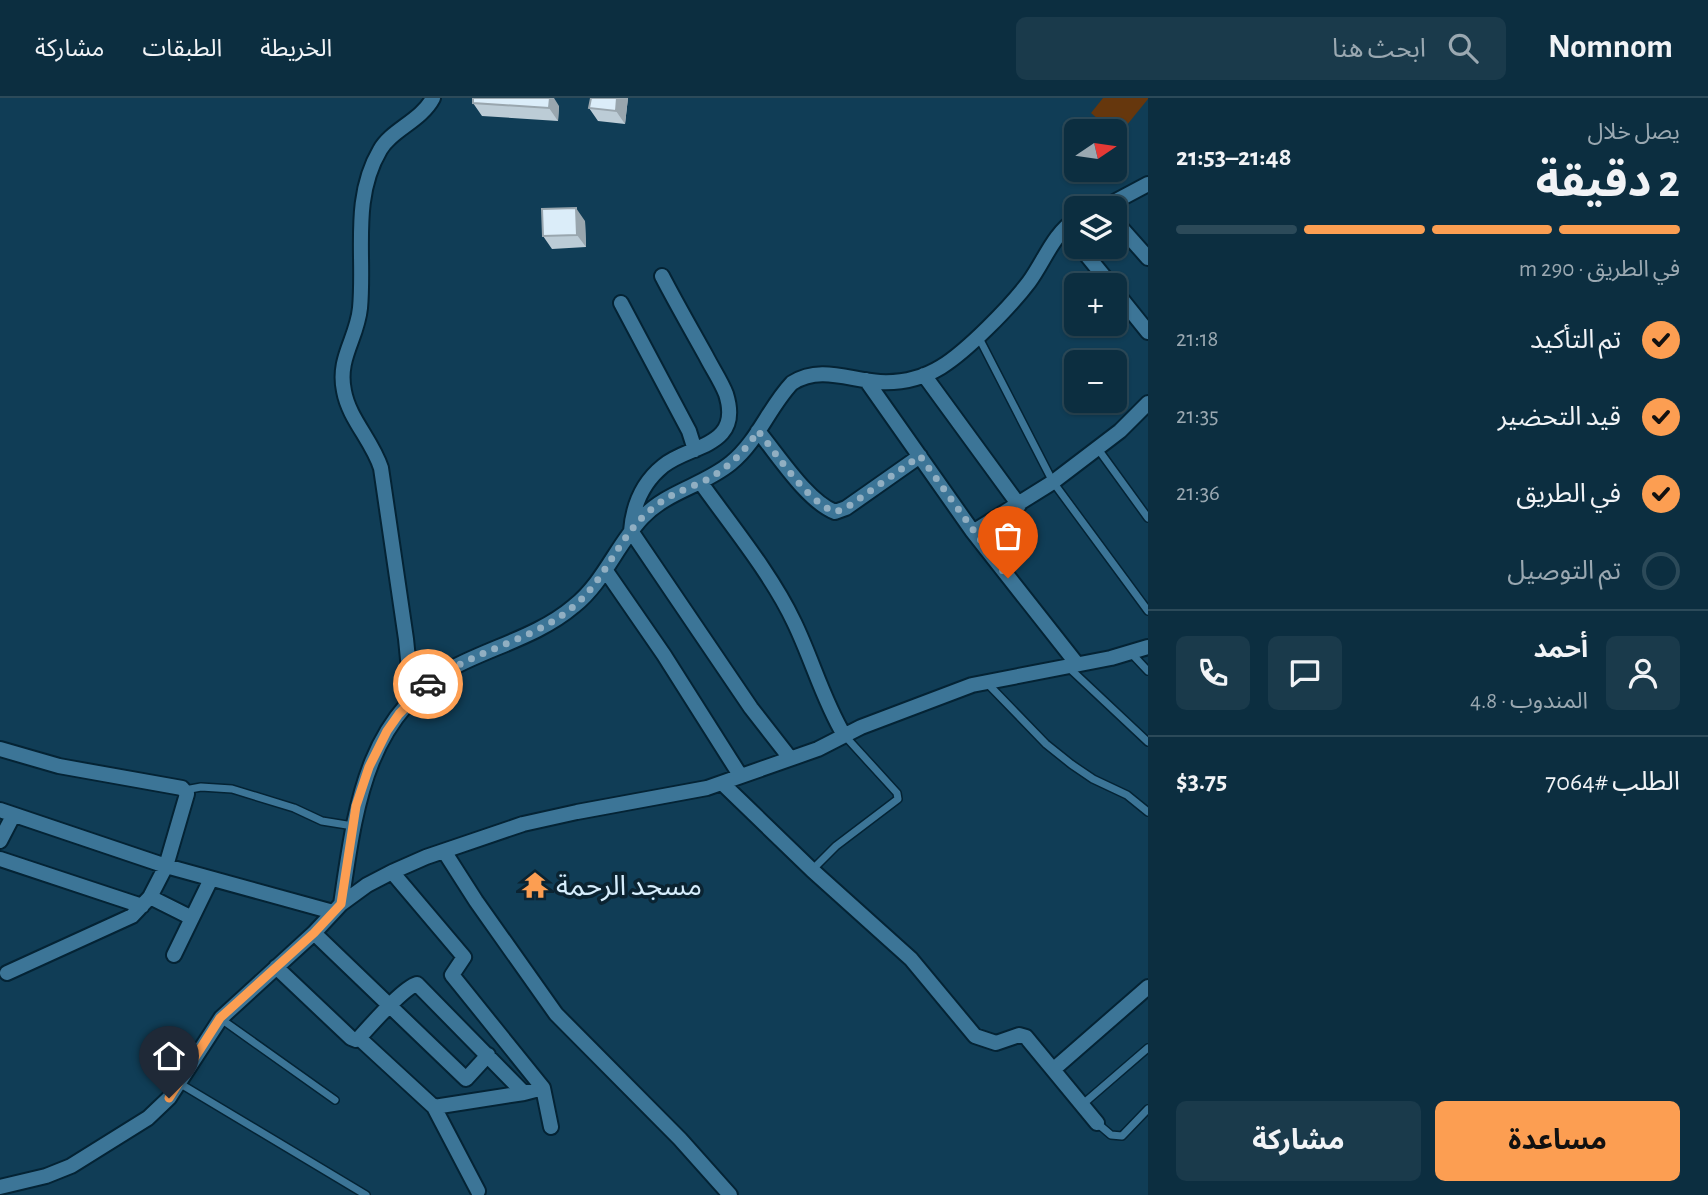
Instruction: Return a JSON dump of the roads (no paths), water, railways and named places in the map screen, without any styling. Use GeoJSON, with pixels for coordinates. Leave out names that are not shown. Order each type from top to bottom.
{"type":"FeatureCollection","features":[{"type":"Feature","properties":{"kind":"street"},"geometry":{"type":"LineString","coordinates":[[412,699],[381,468],[370,442],[348,408],[341,368],[360,310],[362,196],[380,148],[428,108],[433,98]]}},
{"type":"Feature","properties":{"kind":"street"},"geometry":{"type":"LineString","coordinates":[[1126,196],[1148,184]]}},
{"type":"Feature","properties":{"kind":"street"},"geometry":{"type":"LineString","coordinates":[[337,908],[362,786],[387,731],[412,699],[457,666],[563,615],[587,595],[631,531],[650,510],[662,501],[701,483],[734,460],[758,431],[784,390],[801,377],[822,373],[899,382],[924,375],[950,361],[1020,293],[1051,244],[1064,230]]}},
{"type":"Feature","properties":{"kind":"street"},"geometry":{"type":"LineString","coordinates":[[1127,234],[1148,258]]}},
{"type":"Feature","properties":{"kind":"street"},"geometry":{"type":"LineString","coordinates":[[1090,259],[1101,273]]}},
{"type":"Feature","properties":{"kind":"street"},"geometry":{"type":"LineString","coordinates":[[662,276],[723,387],[727,420],[720,436],[708,445],[670,461],[645,486],[634,507],[631,531],[751,708],[790,758]]}},
{"type":"Feature","properties":{"kind":"street"},"geometry":{"type":"LineString","coordinates":[[621,303],[689,431],[695,450]]}},
{"type":"Feature","properties":{"kind":"street"},"geometry":{"type":"LineString","coordinates":[[1127,305],[1148,332]]}},
{"type":"Feature","properties":{"kind":"street"},"geometry":{"type":"LineString","coordinates":[[924,375],[1019,505]]}},
{"type":"Feature","properties":{"kind":"street"},"geometry":{"type":"LineString","coordinates":[[866,380],[973,532],[1072,665]]}},
{"type":"Feature","properties":{"kind":"street"},"geometry":{"type":"LineString","coordinates":[[973,532],[1019,505],[1098,449],[1148,403]]}},
{"type":"Feature","properties":{"kind":"street"},"geometry":{"type":"LineString","coordinates":[[758,431],[807,490],[826,508],[835,512],[846,508],[920,456]]}},
{"type":"Feature","properties":{"kind":"street"},"geometry":{"type":"LineString","coordinates":[[701,483],[782,598],[844,736]]}},
{"type":"Feature","properties":{"kind":"street"},"geometry":{"type":"LineString","coordinates":[[606,571],[664,655],[740,775]]}},
{"type":"Feature","properties":{"kind":"street"},"geometry":{"type":"LineString","coordinates":[[0,1187],[46,1176],[82,1159],[148,1118],[169,1098],[220,1018],[314,933],[337,908],[367,885],[392,872],[496,832],[550,817],[683,794],[722,783],[818,749],[844,736],[986,681],[1131,653],[1148,647]]}},
{"type":"Feature","properties":{"kind":"street"},"geometry":{"type":"LineString","coordinates":[[0,750],[59,766],[185,790],[185,802],[166,866],[146,901],[132,916],[7,972]]}},
{"type":"Feature","properties":{"kind":"street"},"geometry":{"type":"LineString","coordinates":[[722,783],[811,870],[911,959],[975,1036],[996,1043],[1023,1035],[1097,1123]]}},
{"type":"Feature","properties":{"kind":"street"},"geometry":{"type":"LineString","coordinates":[[0,841],[7,813],[211,879],[337,908]]}},
{"type":"Feature","properties":{"kind":"street"},"geometry":{"type":"LineString","coordinates":[[444,851],[483,912],[556,1014],[680,1139],[730,1195]]}},
{"type":"Feature","properties":{"kind":"street"},"geometry":{"type":"LineString","coordinates":[[0,859],[146,901],[192,918]]}},
{"type":"Feature","properties":{"kind":"street"},"geometry":{"type":"LineString","coordinates":[[392,872],[464,957],[453,975],[543,1088],[551,1127]]}},
{"type":"Feature","properties":{"kind":"street"},"geometry":{"type":"LineString","coordinates":[[174,956],[211,879]]}},
{"type":"Feature","properties":{"kind":"street"},"geometry":{"type":"LineString","coordinates":[[314,933],[466,1079]]}},
{"type":"Feature","properties":{"kind":"street"},"geometry":{"type":"LineString","coordinates":[[276,967],[351,1038],[359,1038],[434,1107],[478,1191]]}},
{"type":"Feature","properties":{"kind":"street"},"geometry":{"type":"LineString","coordinates":[[359,1038],[413,984],[417,984],[524,1093]]}},
{"type":"Feature","properties":{"kind":"street"},"geometry":{"type":"LineString","coordinates":[[1054,1069],[1148,987]]}},
{"type":"Feature","properties":{"kind":"street"},"geometry":{"type":"LineString","coordinates":[[458,1102],[458,1090],[488,1055]]}},
{"type":"Feature","properties":{"kind":"street"},"geometry":{"type":"LineString","coordinates":[[434,1107],[543,1088]]}},
{"type":"Feature","properties":{"kind":"lane"},"geometry":{"type":"LineString","coordinates":[[978,335],[1053,482],[1148,611]]}},
{"type":"Feature","properties":{"kind":"lane"},"geometry":{"type":"LineString","coordinates":[[1098,449],[1148,518]]}},
{"type":"Feature","properties":{"kind":"lane"},"geometry":{"type":"LineString","coordinates":[[1131,653],[1148,671]]}},
{"type":"Feature","properties":{"kind":"lane"},"geometry":{"type":"LineString","coordinates":[[1072,665],[1148,741]]}},
{"type":"Feature","properties":{"kind":"lane"},"geometry":{"type":"LineString","coordinates":[[986,681],[1046,744],[1093,779],[1120,791],[1148,812]]}},
{"type":"Feature","properties":{"kind":"lane"},"geometry":{"type":"LineString","coordinates":[[811,870],[836,846],[898,799],[894,789],[844,736]]}},
{"type":"Feature","properties":{"kind":"lane"},"geometry":{"type":"LineString","coordinates":[[185,790],[232,789],[294,808],[322,821],[353,826]]}},
{"type":"Feature","properties":{"kind":"lane"},"geometry":{"type":"LineString","coordinates":[[220,1018],[335,1100]]}},
{"type":"Feature","properties":{"kind":"lane"},"geometry":{"type":"LineString","coordinates":[[1083,1104],[1148,1048]]}},
{"type":"Feature","properties":{"kind":"lane"},"geometry":{"type":"LineString","coordinates":[[178,1082],[366,1195]]}},
{"type":"Feature","properties":{"kind":"lane"},"geometry":{"type":"LineString","coordinates":[[1097,1123],[1111,1135],[1122,1136],[1148,1108]]}},
{"type":"Feature","properties":{"kind":"place","name":"مسجد الرحمة"},"geometry":{"type":"Point","coordinates":[535,885]}}]}
